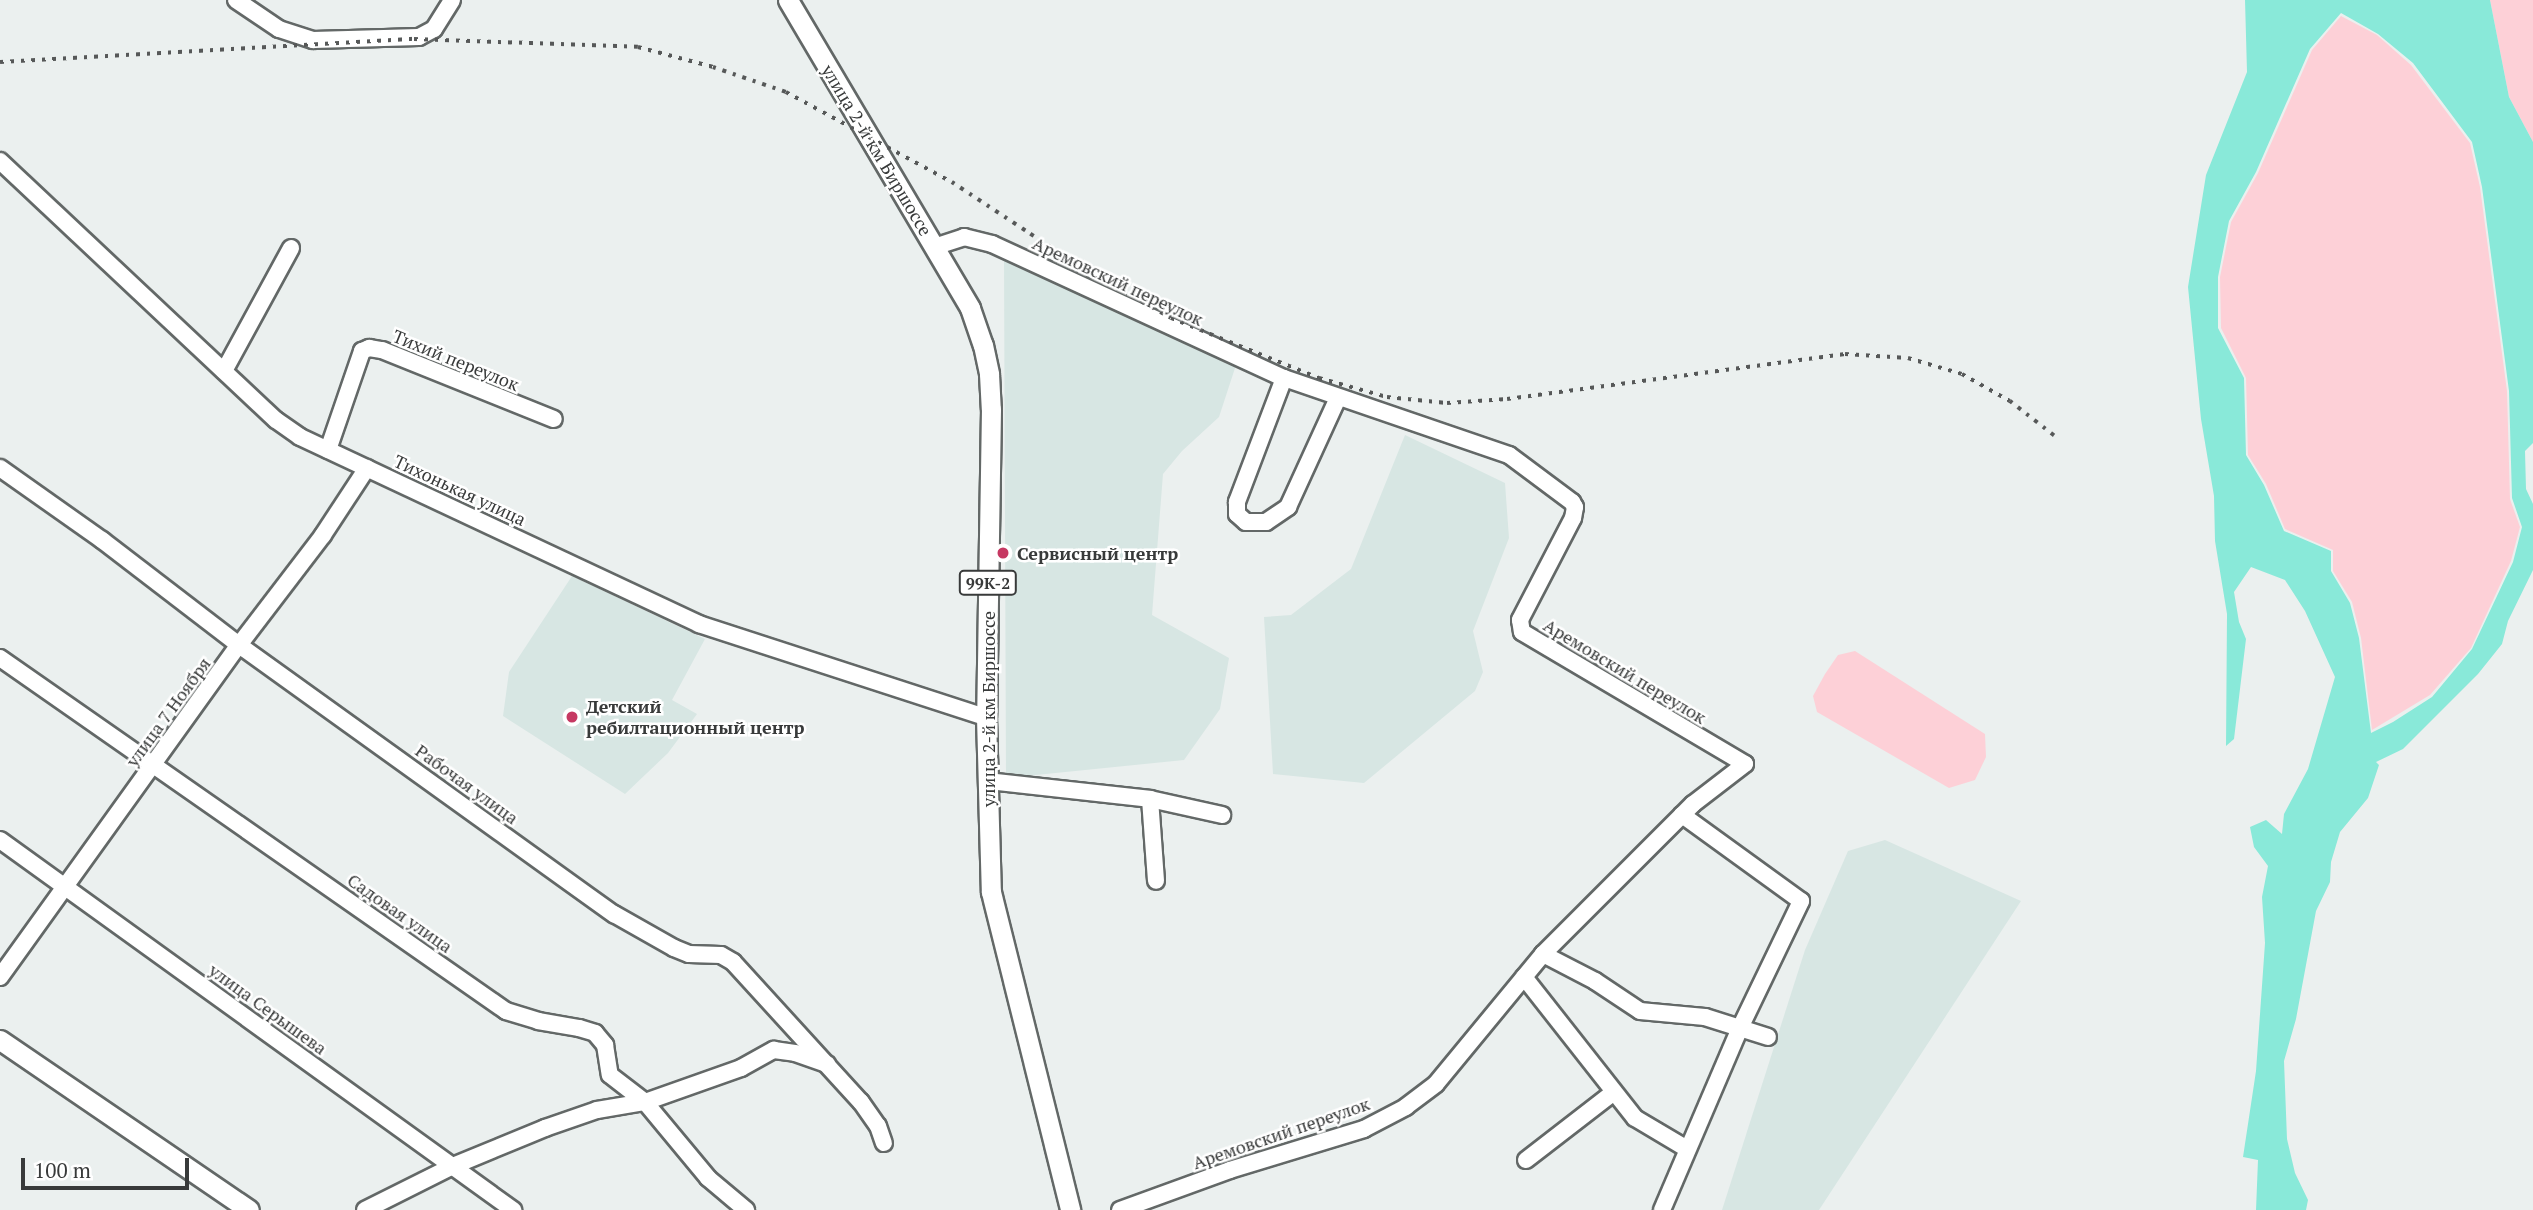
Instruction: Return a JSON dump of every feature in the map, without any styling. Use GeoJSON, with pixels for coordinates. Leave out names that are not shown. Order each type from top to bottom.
{"type":"FeatureCollection","features":[{"type":"Feature","properties":{"kind":"main road","name":"улица 2-й км Биршоссе"},"geometry":{"type":"LineString","coordinates":[[788,0],[970,308],[989,374],[986,717],[991,892],[1070,1210]]}},
{"type":"Feature","properties":{"kind":"main road"},"geometry":{"type":"LineString","coordinates":[[0,1040],[249,1210]]}},
{"type":"Feature","properties":{"kind":"street"},"geometry":{"type":"LineString","coordinates":[[236,0],[279,29],[313,40],[419,37],[434,29],[453,0]]}},
{"type":"Feature","properties":{"kind":"street","name":"Тихонькая улица"},"geometry":{"type":"LineString","coordinates":[[0,161],[276,420],[300,437],[699,624],[986,717]]}},
{"type":"Feature","properties":{"kind":"street","name":"Аремовский переулок"},"geometry":{"type":"LineString","coordinates":[[934,247],[964,237],[992,244],[1284,378],[1509,455],[1572,502],[1573,518],[1520,620],[1522,632],[1745,764],[1682,815],[1543,954],[1436,1084],[1406,1107],[1364,1129],[1230,1170],[1120,1210]]}},
{"type":"Feature","properties":{"kind":"street"},"geometry":{"type":"LineString","coordinates":[[224,371],[290,248]]}},
{"type":"Feature","properties":{"kind":"street","name":"Тихий переулок"},"geometry":{"type":"LineString","coordinates":[[328,450],[362,351],[369,348],[382,350],[554,419]]}},
{"type":"Feature","properties":{"kind":"street"},"geometry":{"type":"LineString","coordinates":[[1284,378],[1237,502],[1237,514],[1246,522],[1266,522],[1288,507],[1339,398]]}},
{"type":"Feature","properties":{"kind":"street","name":"Рабочая улица"},"geometry":{"type":"LineString","coordinates":[[0,468],[102,540],[239,645],[614,914],[688,954],[721,955],[733,962],[861,1102],[878,1126],[884,1143]]}},
{"type":"Feature","properties":{"kind":"street","name":"улица 7 Ноября"},"geometry":{"type":"LineString","coordinates":[[0,977],[239,645],[323,535],[367,468]]}},
{"type":"Feature","properties":{"kind":"street","name":"Садовая улица"},"geometry":{"type":"LineString","coordinates":[[0,658],[506,1011],[595,1034],[605,1045],[610,1075],[645,1102],[708,1178],[746,1210]]}},
{"type":"Feature","properties":{"kind":"street"},"geometry":{"type":"LineString","coordinates":[[988,781],[1150,799],[1223,816]]}},
{"type":"Feature","properties":{"kind":"street"},"geometry":{"type":"LineString","coordinates":[[1150,799],[1156,881]]}},
{"type":"Feature","properties":{"kind":"street"},"geometry":{"type":"LineString","coordinates":[[1662,1210],[1740,1028],[1801,901],[1682,815]]}},
{"type":"Feature","properties":{"kind":"street","name":"улица Серышева"},"geometry":{"type":"LineString","coordinates":[[0,840],[513,1210]]}},
{"type":"Feature","properties":{"kind":"street"},"geometry":{"type":"LineString","coordinates":[[1543,954],[1595,981],[1640,1011],[1705,1017],[1768,1037]]}},
{"type":"Feature","properties":{"kind":"street"},"geometry":{"type":"LineString","coordinates":[[1524,977],[1635,1118],[1687,1149]]}},
{"type":"Feature","properties":{"kind":"street"},"geometry":{"type":"LineString","coordinates":[[365,1210],[453,1166],[545,1128],[597,1110],[645,1102],[741,1068],[774,1050],[795,1053],[830,1065]]}},
{"type":"Feature","properties":{"kind":"street"},"geometry":{"type":"LineString","coordinates":[[1526,1160],[1614,1091]]}},
{"type":"Feature","properties":{"kind":"shaded area"},"geometry":{"type":"Polygon","coordinates":[[[2245,0],[2490,0],[2509,97],[2533,142],[2533,443],[2525,451],[2526,489],[2533,504],[2533,570],[2508,621],[2502,644],[2478,674],[2403,749],[2376,762],[2379,765],[2368,798],[2340,832],[2331,862],[2330,882],[2316,911],[2296,1019],[2284,1061],[2287,1139],[2295,1173],[2308,1200],[2306,1210],[2256,1210],[2258,1160],[2243,1157],[2256,1071],[2265,943],[2262,897],[2268,866],[2254,847],[2250,827],[2266,820],[2282,834],[2284,814],[2308,769],[2335,677],[2305,611],[2285,580],[2251,567],[2234,592],[2239,622],[2246,639],[2234,739],[2226,746],[2227,614],[2215,541],[2214,496],[2201,419],[2188,287],[2206,175],[2247,72],[2245,0]],[[2341,13],[2310,49],[2256,172],[2229,221],[2218,277],[2218,328],[2244,378],[2246,455],[2264,485],[2284,531],[2331,551],[2331,571],[2350,603],[2359,638],[2371,733],[2432,697],[2472,649],[2513,562],[2522,527],[2512,498],[2509,391],[2482,187],[2472,142],[2413,63],[2378,34],[2341,13]]]}},
{"type":"Feature","properties":{"kind":"shaded area"},"geometry":{"type":"Polygon","coordinates":[[[2490,0],[2533,0],[2533,142],[2509,97],[2490,0]]]}},
{"type":"Feature","properties":{"kind":"shaded area"},"geometry":{"type":"Polygon","coordinates":[[[2341,16],[2377,35],[2411,65],[2470,143],[2480,187],[2507,391],[2510,499],[2520,527],[2511,561],[2471,648],[2430,695],[2372,730],[2361,638],[2352,602],[2333,571],[2333,550],[2285,529],[2266,484],[2248,455],[2246,378],[2221,328],[2220,277],[2231,222],[2258,173],[2312,50],[2341,16]]]}},
{"type":"Feature","properties":{"kind":"shaded area"},"geometry":{"type":"Polygon","coordinates":[[[1004,261],[1236,365],[1219,417],[1182,451],[1163,474],[1152,615],[1229,658],[1220,709],[1184,760],[1006,778],[1004,261]]]}},
{"type":"Feature","properties":{"kind":"shaded area"},"geometry":{"type":"Polygon","coordinates":[[[1405,435],[1505,483],[1509,538],[1473,631],[1483,672],[1475,691],[1364,783],[1273,774],[1264,617],[1291,615],[1351,569],[1405,435]]]}},
{"type":"Feature","properties":{"kind":"shaded area"},"geometry":{"type":"Polygon","coordinates":[[[572,576],[705,639],[672,700],[697,714],[668,753],[625,794],[503,716],[509,672],[572,576]]]}},
{"type":"Feature","properties":{"kind":"shaded area"},"geometry":{"type":"Polygon","coordinates":[[[1855,651],[1985,734],[1986,757],[1975,780],[1949,788],[1817,712],[1813,696],[1825,674],[1838,655],[1855,651]]]}},
{"type":"Feature","properties":{"kind":"shaded area"},"geometry":{"type":"Polygon","coordinates":[[[1885,840],[2021,901],[1819,1210],[1722,1210],[1805,950],[1848,851],[1885,840]]]}},
{"type":"Feature","properties":{"kind":"railway"},"geometry":{"type":"LineString","coordinates":[[0,62],[414,39],[638,47],[713,67],[786,92],[952,182],[1087,271],[1171,318],[1319,378],[1387,397],[1447,403],[1507,399],[1845,354],[1908,358],[1962,374],[2010,401],[2055,436]]}},
{"type":"Feature","properties":{"kind":"place","name":"Сервисный центр"},"geometry":{"type":"Point","coordinates":[1003,553]}},
{"type":"Feature","properties":{"kind":"place","name":"Детский ребилтационный центр"},"geometry":{"type":"Point","coordinates":[572,717]}}]}
